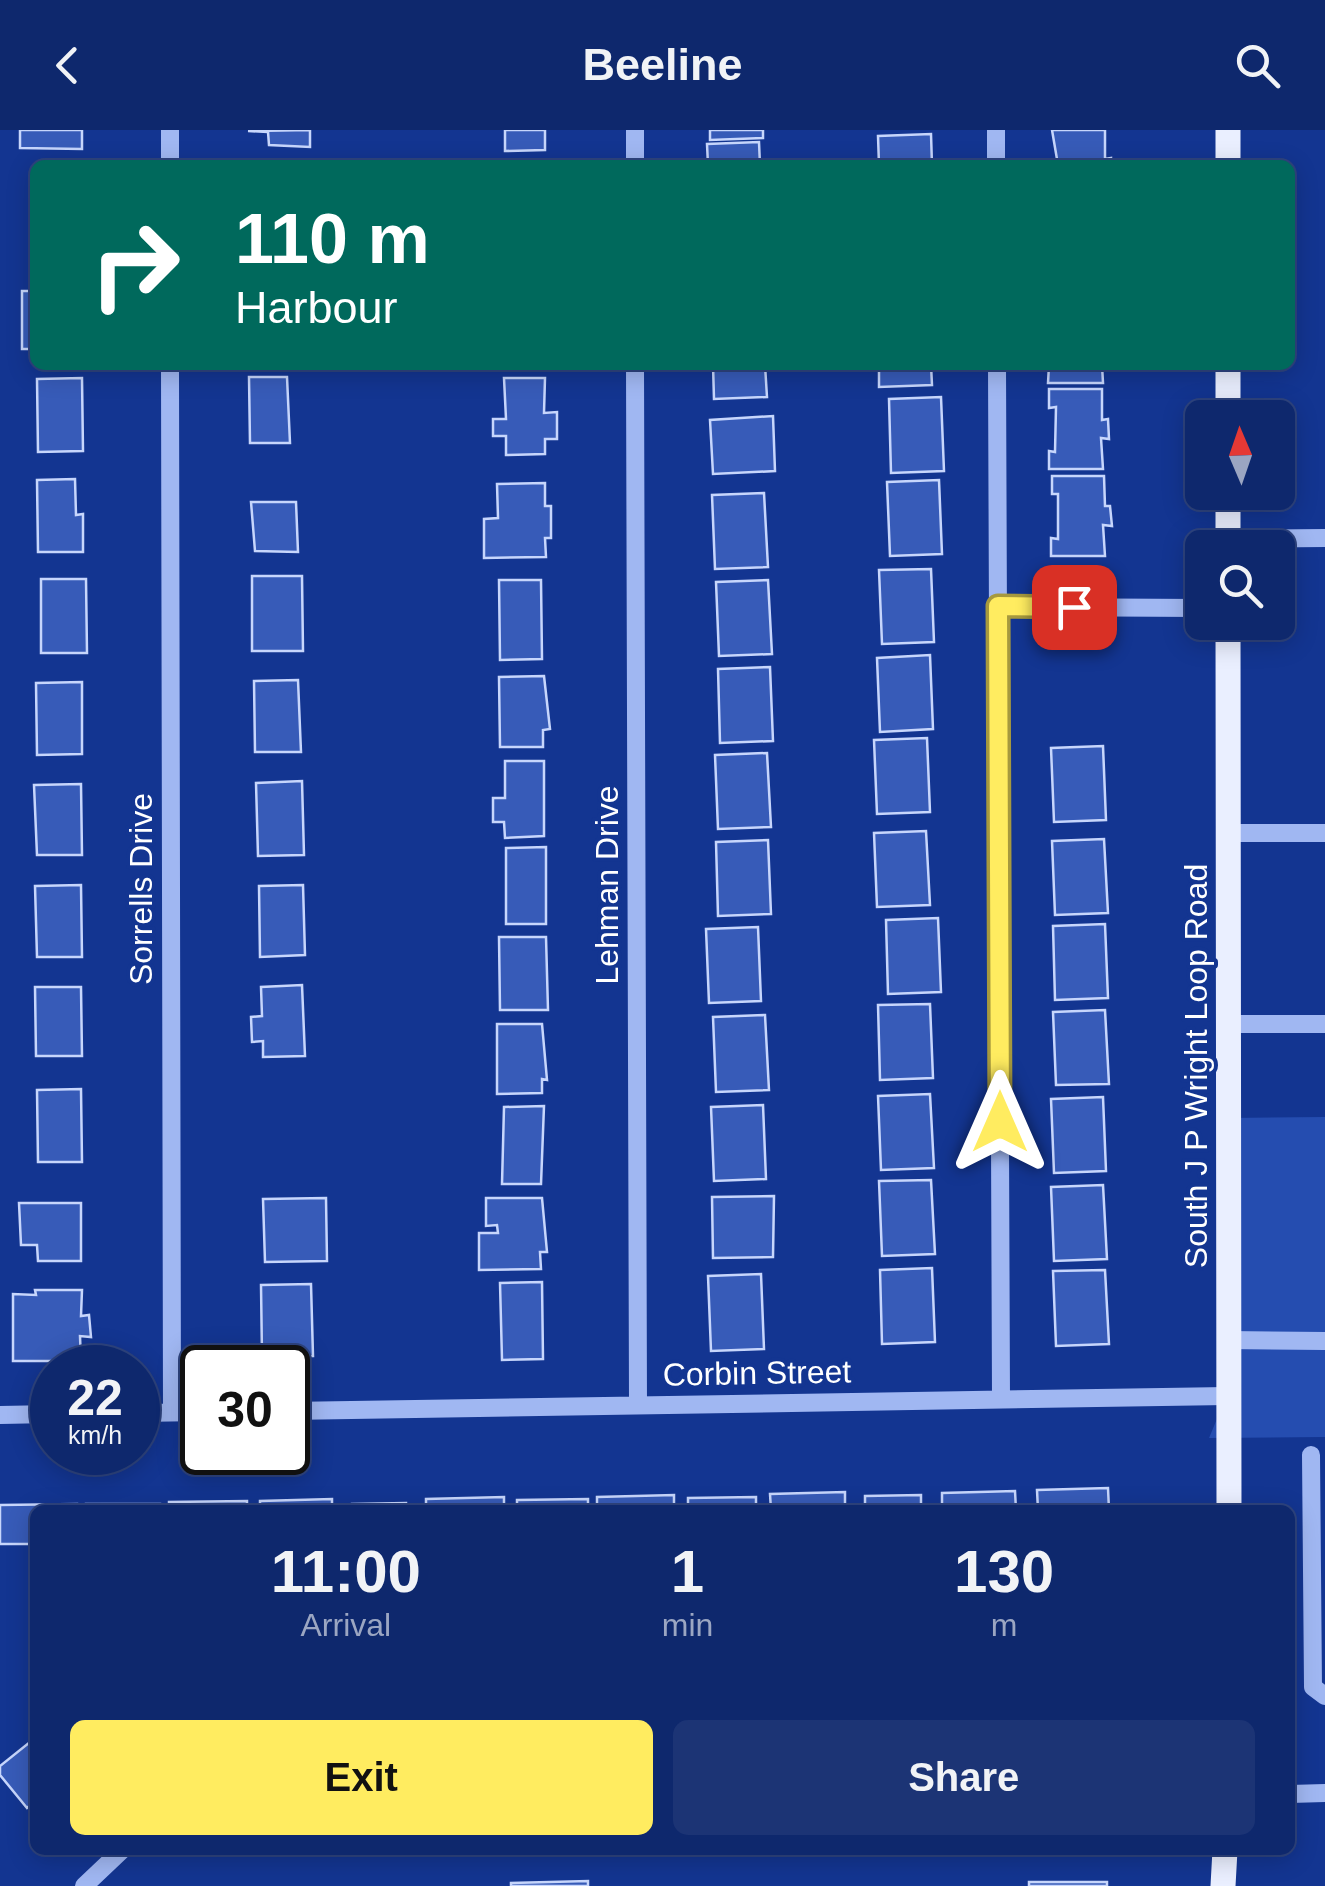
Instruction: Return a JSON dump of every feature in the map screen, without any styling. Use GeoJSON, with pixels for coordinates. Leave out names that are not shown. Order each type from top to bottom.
{"type":"FeatureCollection","features":[{"type":"Feature","properties":{"kind":"main road"},"geometry":{"type":"LineString","coordinates":[[1228,130],[1228,160]]}},
{"type":"Feature","properties":{"kind":"main road"},"geometry":{"type":"LineString","coordinates":[[1228,370],[1228,400]]}},
{"type":"Feature","properties":{"kind":"main road","name":"South J P Wright Loop Road"},"geometry":{"type":"LineString","coordinates":[[1228,640],[1229,1505]]}},
{"type":"Feature","properties":{"kind":"main road"},"geometry":{"type":"LineString","coordinates":[[1224,1886],[1225,1855]]}},
{"type":"Feature","properties":{"kind":"street"},"geometry":{"type":"LineString","coordinates":[[170,130],[170,160]]}},
{"type":"Feature","properties":{"kind":"street"},"geometry":{"type":"LineString","coordinates":[[635,130],[635,160]]}},
{"type":"Feature","properties":{"kind":"street"},"geometry":{"type":"LineString","coordinates":[[996,130],[996,160]]}},
{"type":"Feature","properties":{"kind":"street","name":"Sorrells Drive"},"geometry":{"type":"LineString","coordinates":[[170,370],[172,1412]]}},
{"type":"Feature","properties":{"kind":"street","name":"Lehman Drive"},"geometry":{"type":"LineString","coordinates":[[636,370],[638,1405]]}},
{"type":"Feature","properties":{"kind":"street"},"geometry":{"type":"LineString","coordinates":[[997,370],[1001,1399]]}},
{"type":"Feature","properties":{"kind":"street"},"geometry":{"type":"LineString","coordinates":[[1295,540],[1325,538]]}},
{"type":"Feature","properties":{"kind":"street"},"geometry":{"type":"LineString","coordinates":[[998,606],[1185,608]]}},
{"type":"Feature","properties":{"kind":"street"},"geometry":{"type":"LineString","coordinates":[[1229,833],[1325,833]]}},
{"type":"Feature","properties":{"kind":"street"},"geometry":{"type":"LineString","coordinates":[[1229,1024],[1325,1024]]}},
{"type":"Feature","properties":{"kind":"street"},"geometry":{"type":"LineString","coordinates":[[1227,1340],[1325,1341]]}},
{"type":"Feature","properties":{"kind":"street","name":"Corbin Street"},"geometry":{"type":"LineString","coordinates":[[310,1410],[1227,1396]]}},
{"type":"Feature","properties":{"kind":"street"},"geometry":{"type":"LineString","coordinates":[[160,1412],[180,1412]]}},
{"type":"Feature","properties":{"kind":"street"},"geometry":{"type":"LineString","coordinates":[[0,1415],[30,1414]]}},
{"type":"Feature","properties":{"kind":"street"},"geometry":{"type":"LineString","coordinates":[[1311,1455],[1313,1686],[1325,1696]]}},
{"type":"Feature","properties":{"kind":"street"},"geometry":{"type":"LineString","coordinates":[[1295,1794],[1325,1793]]}},
{"type":"Feature","properties":{"kind":"street"},"geometry":{"type":"LineString","coordinates":[[84,1886],[117,1855]]}},
{"type":"Feature","properties":{"kind":"shaded area"},"geometry":{"type":"Polygon","coordinates":[[[1325,1117],[1325,1437],[1209,1438],[1227,1395],[1228,1118],[1325,1117]]]}},
{"type":"Feature","properties":{"kind":"building"},"geometry":{"type":"Polygon","coordinates":[[[20,130],[82,130],[82,149],[20,148],[20,130]]]}},
{"type":"Feature","properties":{"kind":"building"},"geometry":{"type":"Polygon","coordinates":[[[310,130],[310,147],[269,145],[268,132],[248,131],[310,130]]]}},
{"type":"Feature","properties":{"kind":"building"},"geometry":{"type":"Polygon","coordinates":[[[505,130],[545,130],[545,150],[505,151],[505,130]]]}},
{"type":"Feature","properties":{"kind":"building"},"geometry":{"type":"Polygon","coordinates":[[[710,130],[763,130],[763,138],[710,140],[710,130]]]}},
{"type":"Feature","properties":{"kind":"building"},"geometry":{"type":"Polygon","coordinates":[[[1052,130],[1105,130],[1105,159],[1111,160],[1057,160],[1052,130]]]}},
{"type":"Feature","properties":{"kind":"building"},"geometry":{"type":"Polygon","coordinates":[[[931,134],[932,160],[879,160],[878,136],[931,134]]]}},
{"type":"Feature","properties":{"kind":"building"},"geometry":{"type":"Polygon","coordinates":[[[759,142],[760,160],[708,160],[707,144],[759,142]]]}},
{"type":"Feature","properties":{"kind":"building"},"geometry":{"type":"Polygon","coordinates":[[[22,291],[30,291],[30,349],[22,349],[22,291]]]}},
{"type":"Feature","properties":{"kind":"building"},"geometry":{"type":"Polygon","coordinates":[[[713,370],[765,370],[767,397],[714,399],[713,370]]]}},
{"type":"Feature","properties":{"kind":"building"},"geometry":{"type":"Polygon","coordinates":[[[879,370],[931,370],[932,385],[879,387],[879,370]]]}},
{"type":"Feature","properties":{"kind":"building"},"geometry":{"type":"Polygon","coordinates":[[[1049,370],[1102,370],[1103,383],[1048,383],[1049,370]]]}},
{"type":"Feature","properties":{"kind":"building"},"geometry":{"type":"Polygon","coordinates":[[[249,377],[287,377],[290,443],[250,443],[249,377]]]}},
{"type":"Feature","properties":{"kind":"building"},"geometry":{"type":"Polygon","coordinates":[[[82,378],[83,451],[38,452],[37,379],[82,378]]]}},
{"type":"Feature","properties":{"kind":"building"},"geometry":{"type":"Polygon","coordinates":[[[504,378],[545,378],[544,413],[557,412],[557,439],[545,439],[545,454],[506,455],[506,436],[493,436],[493,419],[506,419],[504,378]]]}},
{"type":"Feature","properties":{"kind":"building"},"geometry":{"type":"Polygon","coordinates":[[[1049,389],[1102,389],[1102,420],[1108,419],[1109,439],[1101,438],[1103,469],[1049,469],[1049,451],[1055,452],[1056,407],[1049,408],[1049,389]]]}},
{"type":"Feature","properties":{"kind":"building"},"geometry":{"type":"Polygon","coordinates":[[[941,397],[944,471],[891,473],[889,399],[941,397]]]}},
{"type":"Feature","properties":{"kind":"building"},"geometry":{"type":"Polygon","coordinates":[[[773,416],[775,471],[713,474],[710,420],[773,416]]]}},
{"type":"Feature","properties":{"kind":"building"},"geometry":{"type":"Polygon","coordinates":[[[1052,476],[1104,476],[1105,506],[1110,506],[1112,526],[1103,525],[1105,556],[1051,556],[1051,538],[1058,539],[1058,494],[1052,494],[1052,476]]]}},
{"type":"Feature","properties":{"kind":"building"},"geometry":{"type":"Polygon","coordinates":[[[75,479],[76,515],[83,514],[83,552],[38,552],[37,480],[75,479]]]}},
{"type":"Feature","properties":{"kind":"building"},"geometry":{"type":"Polygon","coordinates":[[[939,480],[942,554],[890,556],[887,482],[939,480]]]}},
{"type":"Feature","properties":{"kind":"building"},"geometry":{"type":"Polygon","coordinates":[[[545,483],[545,506],[551,506],[551,538],[545,538],[546,557],[484,558],[484,519],[498,518],[497,484],[545,483]]]}},
{"type":"Feature","properties":{"kind":"building"},"geometry":{"type":"Polygon","coordinates":[[[764,493],[768,567],[715,569],[712,495],[764,493]]]}},
{"type":"Feature","properties":{"kind":"building"},"geometry":{"type":"Polygon","coordinates":[[[251,502],[296,502],[298,552],[255,551],[251,502]]]}},
{"type":"Feature","properties":{"kind":"building"},"geometry":{"type":"Polygon","coordinates":[[[931,569],[934,642],[882,644],[879,570],[931,569]]]}},
{"type":"Feature","properties":{"kind":"building"},"geometry":{"type":"Polygon","coordinates":[[[252,576],[302,576],[303,651],[252,651],[252,576]]]}},
{"type":"Feature","properties":{"kind":"building"},"geometry":{"type":"Polygon","coordinates":[[[41,579],[86,579],[87,653],[41,653],[41,579]]]}},
{"type":"Feature","properties":{"kind":"building"},"geometry":{"type":"Polygon","coordinates":[[[499,580],[541,580],[542,659],[500,660],[499,580]]]}},
{"type":"Feature","properties":{"kind":"building"},"geometry":{"type":"Polygon","coordinates":[[[768,580],[772,654],[719,656],[716,582],[768,580]]]}},
{"type":"Feature","properties":{"kind":"building"},"geometry":{"type":"Polygon","coordinates":[[[930,655],[933,729],[880,732],[877,658],[930,655]]]}},
{"type":"Feature","properties":{"kind":"building"},"geometry":{"type":"Polygon","coordinates":[[[770,667],[773,741],[720,743],[718,669],[770,667]]]}},
{"type":"Feature","properties":{"kind":"building"},"geometry":{"type":"Polygon","coordinates":[[[544,676],[550,729],[543,730],[543,747],[500,747],[499,677],[544,676]]]}},
{"type":"Feature","properties":{"kind":"building"},"geometry":{"type":"Polygon","coordinates":[[[298,680],[301,752],[255,752],[254,681],[298,680]]]}},
{"type":"Feature","properties":{"kind":"building"},"geometry":{"type":"Polygon","coordinates":[[[82,682],[82,754],[37,755],[36,683],[82,682]]]}},
{"type":"Feature","properties":{"kind":"building"},"geometry":{"type":"Polygon","coordinates":[[[927,738],[930,812],[877,814],[874,740],[927,738]]]}},
{"type":"Feature","properties":{"kind":"building"},"geometry":{"type":"Polygon","coordinates":[[[1103,746],[1106,820],[1054,822],[1051,748],[1103,746]]]}},
{"type":"Feature","properties":{"kind":"building"},"geometry":{"type":"Polygon","coordinates":[[[767,753],[771,827],[718,829],[715,755],[767,753]]]}},
{"type":"Feature","properties":{"kind":"building"},"geometry":{"type":"Polygon","coordinates":[[[505,761],[544,761],[544,836],[505,838],[504,822],[493,822],[493,798],[505,798],[505,761]]]}},
{"type":"Feature","properties":{"kind":"building"},"geometry":{"type":"Polygon","coordinates":[[[302,781],[304,855],[258,856],[256,783],[302,781]]]}},
{"type":"Feature","properties":{"kind":"building"},"geometry":{"type":"Polygon","coordinates":[[[81,784],[82,855],[37,855],[34,785],[81,784]]]}},
{"type":"Feature","properties":{"kind":"building"},"geometry":{"type":"Polygon","coordinates":[[[926,831],[930,905],[877,907],[874,833],[926,831]]]}},
{"type":"Feature","properties":{"kind":"building"},"geometry":{"type":"Polygon","coordinates":[[[1104,839],[1108,913],[1055,915],[1052,841],[1104,839]]]}},
{"type":"Feature","properties":{"kind":"building"},"geometry":{"type":"Polygon","coordinates":[[[768,840],[771,914],[718,916],[716,842],[768,840]]]}},
{"type":"Feature","properties":{"kind":"building"},"geometry":{"type":"Polygon","coordinates":[[[546,847],[546,924],[506,924],[506,848],[546,847]]]}},
{"type":"Feature","properties":{"kind":"building"},"geometry":{"type":"Polygon","coordinates":[[[81,885],[82,957],[37,957],[35,886],[81,885]]]}},
{"type":"Feature","properties":{"kind":"building"},"geometry":{"type":"Polygon","coordinates":[[[303,885],[305,955],[260,957],[259,886],[303,885]]]}},
{"type":"Feature","properties":{"kind":"building"},"geometry":{"type":"Polygon","coordinates":[[[938,918],[941,992],[888,994],[886,920],[938,918]]]}},
{"type":"Feature","properties":{"kind":"building"},"geometry":{"type":"Polygon","coordinates":[[[1105,924],[1108,998],[1055,1000],[1053,926],[1105,924]]]}},
{"type":"Feature","properties":{"kind":"building"},"geometry":{"type":"Polygon","coordinates":[[[758,927],[761,1001],[709,1003],[706,929],[758,927]]]}},
{"type":"Feature","properties":{"kind":"building"},"geometry":{"type":"Polygon","coordinates":[[[499,937],[546,937],[548,1010],[500,1010],[499,937]]]}},
{"type":"Feature","properties":{"kind":"building"},"geometry":{"type":"Polygon","coordinates":[[[302,985],[305,1056],[263,1057],[263,1041],[252,1042],[251,1017],[262,1016],[261,987],[302,985]]]}},
{"type":"Feature","properties":{"kind":"building"},"geometry":{"type":"Polygon","coordinates":[[[35,987],[81,987],[82,1056],[36,1056],[35,987]]]}},
{"type":"Feature","properties":{"kind":"building"},"geometry":{"type":"Polygon","coordinates":[[[930,1004],[933,1078],[880,1080],[878,1005],[930,1004]]]}},
{"type":"Feature","properties":{"kind":"building"},"geometry":{"type":"Polygon","coordinates":[[[1105,1010],[1109,1084],[1056,1085],[1053,1012],[1105,1010]]]}},
{"type":"Feature","properties":{"kind":"building"},"geometry":{"type":"Polygon","coordinates":[[[765,1015],[769,1090],[716,1092],[713,1017],[765,1015]]]}},
{"type":"Feature","properties":{"kind":"building"},"geometry":{"type":"Polygon","coordinates":[[[497,1024],[542,1024],[547,1080],[542,1079],[542,1093],[497,1094],[497,1024]]]}},
{"type":"Feature","properties":{"kind":"building"},"geometry":{"type":"Polygon","coordinates":[[[81,1089],[82,1162],[38,1162],[37,1090],[81,1089]]]}},
{"type":"Feature","properties":{"kind":"building"},"geometry":{"type":"Polygon","coordinates":[[[930,1094],[934,1168],[881,1170],[878,1096],[930,1094]]]}},
{"type":"Feature","properties":{"kind":"building"},"geometry":{"type":"Polygon","coordinates":[[[1103,1097],[1106,1171],[1054,1173],[1051,1099],[1103,1097]]]}},
{"type":"Feature","properties":{"kind":"building"},"geometry":{"type":"Polygon","coordinates":[[[763,1105],[766,1179],[714,1181],[711,1107],[763,1105]]]}},
{"type":"Feature","properties":{"kind":"building"},"geometry":{"type":"Polygon","coordinates":[[[544,1106],[541,1184],[502,1184],[504,1107],[544,1106]]]}},
{"type":"Feature","properties":{"kind":"building"},"geometry":{"type":"Polygon","coordinates":[[[931,1180],[935,1254],[882,1256],[879,1181],[931,1180]]]}},
{"type":"Feature","properties":{"kind":"building"},"geometry":{"type":"Polygon","coordinates":[[[1103,1185],[1107,1259],[1054,1261],[1051,1187],[1103,1185]]]}},
{"type":"Feature","properties":{"kind":"building"},"geometry":{"type":"Polygon","coordinates":[[[774,1196],[773,1257],[713,1258],[712,1197],[774,1196]]]}},
{"type":"Feature","properties":{"kind":"building"},"geometry":{"type":"Polygon","coordinates":[[[326,1198],[327,1261],[265,1262],[263,1199],[326,1198]]]}},
{"type":"Feature","properties":{"kind":"building"},"geometry":{"type":"Polygon","coordinates":[[[486,1198],[542,1198],[547,1252],[540,1252],[541,1269],[479,1270],[479,1233],[498,1233],[497,1225],[486,1226],[486,1198]]]}},
{"type":"Feature","properties":{"kind":"building"},"geometry":{"type":"Polygon","coordinates":[[[19,1203],[81,1203],[81,1261],[38,1261],[37,1245],[21,1245],[19,1203]]]}},
{"type":"Feature","properties":{"kind":"building"},"geometry":{"type":"Polygon","coordinates":[[[932,1268],[935,1342],[882,1344],[880,1270],[932,1268]]]}},
{"type":"Feature","properties":{"kind":"building"},"geometry":{"type":"Polygon","coordinates":[[[1105,1270],[1109,1344],[1056,1346],[1053,1271],[1105,1270]]]}},
{"type":"Feature","properties":{"kind":"building"},"geometry":{"type":"Polygon","coordinates":[[[761,1274],[764,1349],[711,1351],[708,1276],[761,1274]]]}},
{"type":"Feature","properties":{"kind":"building"},"geometry":{"type":"Polygon","coordinates":[[[542,1282],[543,1359],[502,1360],[500,1283],[542,1282]]]}},
{"type":"Feature","properties":{"kind":"building"},"geometry":{"type":"Polygon","coordinates":[[[311,1284],[313,1356],[310,1345],[262,1345],[261,1285],[311,1284]]]}},
{"type":"Feature","properties":{"kind":"building"},"geometry":{"type":"Polygon","coordinates":[[[35,1290],[82,1290],[81,1316],[89,1315],[91,1337],[80,1336],[80,1345],[30,1345],[30,1361],[13,1361],[13,1294],[36,1295],[35,1290]]]}},
{"type":"Feature","properties":{"kind":"building"},"geometry":{"type":"Polygon","coordinates":[[[1108,1488],[1109,1505],[1038,1505],[1037,1490],[1108,1488]]]}},
{"type":"Feature","properties":{"kind":"building"},"geometry":{"type":"Polygon","coordinates":[[[1015,1491],[1016,1505],[942,1505],[942,1493],[1015,1491]]]}},
{"type":"Feature","properties":{"kind":"building"},"geometry":{"type":"Polygon","coordinates":[[[845,1492],[845,1505],[771,1505],[770,1494],[845,1492]]]}},
{"type":"Feature","properties":{"kind":"building"},"geometry":{"type":"Polygon","coordinates":[[[674,1495],[674,1505],[597,1505],[597,1497],[674,1495]]]}},
{"type":"Feature","properties":{"kind":"building"},"geometry":{"type":"Polygon","coordinates":[[[921,1495],[921,1505],[865,1505],[865,1496],[921,1495]]]}},
{"type":"Feature","properties":{"kind":"building"},"geometry":{"type":"Polygon","coordinates":[[[504,1497],[504,1505],[426,1505],[426,1499],[504,1497]]]}},
{"type":"Feature","properties":{"kind":"building"},"geometry":{"type":"Polygon","coordinates":[[[756,1497],[756,1505],[688,1505],[688,1498],[756,1497]]]}},
{"type":"Feature","properties":{"kind":"building"},"geometry":{"type":"Polygon","coordinates":[[[332,1499],[332,1505],[260,1505],[260,1501],[332,1499]]]}},
{"type":"Feature","properties":{"kind":"building"},"geometry":{"type":"Polygon","coordinates":[[[588,1499],[588,1505],[517,1505],[517,1500],[588,1499]]]}},
{"type":"Feature","properties":{"kind":"building"},"geometry":{"type":"Polygon","coordinates":[[[247,1501],[247,1505],[169,1505],[247,1501]]]}},
{"type":"Feature","properties":{"kind":"building"},"geometry":{"type":"Polygon","coordinates":[[[406,1503],[406,1505],[352,1505],[406,1503]]]}},
{"type":"Feature","properties":{"kind":"building"},"geometry":{"type":"Polygon","coordinates":[[[77,1504],[30,1505],[30,1544],[0,1544],[0,1505],[77,1504]]]}},
{"type":"Feature","properties":{"kind":"building"},"geometry":{"type":"Polygon","coordinates":[[[86,1504],[160,1504],[160,1505],[86,1504]]]}},
{"type":"Feature","properties":{"kind":"building"},"geometry":{"type":"Polygon","coordinates":[[[30,1742],[27,1808],[0,1775],[0,1766],[30,1742]]]}},
{"type":"Feature","properties":{"kind":"building"},"geometry":{"type":"Polygon","coordinates":[[[588,1881],[588,1886],[511,1886],[511,1883],[588,1881]]]}},
{"type":"Feature","properties":{"kind":"building"},"geometry":{"type":"Polygon","coordinates":[[[1029,1882],[1107,1882],[1107,1886],[1029,1886],[1029,1882]]]}},
{"type":"Feature","properties":{"kind":"route"},"geometry":{"type":"LineString","coordinates":[[1000,1122],[998,606],[1074,607]]}}]}
